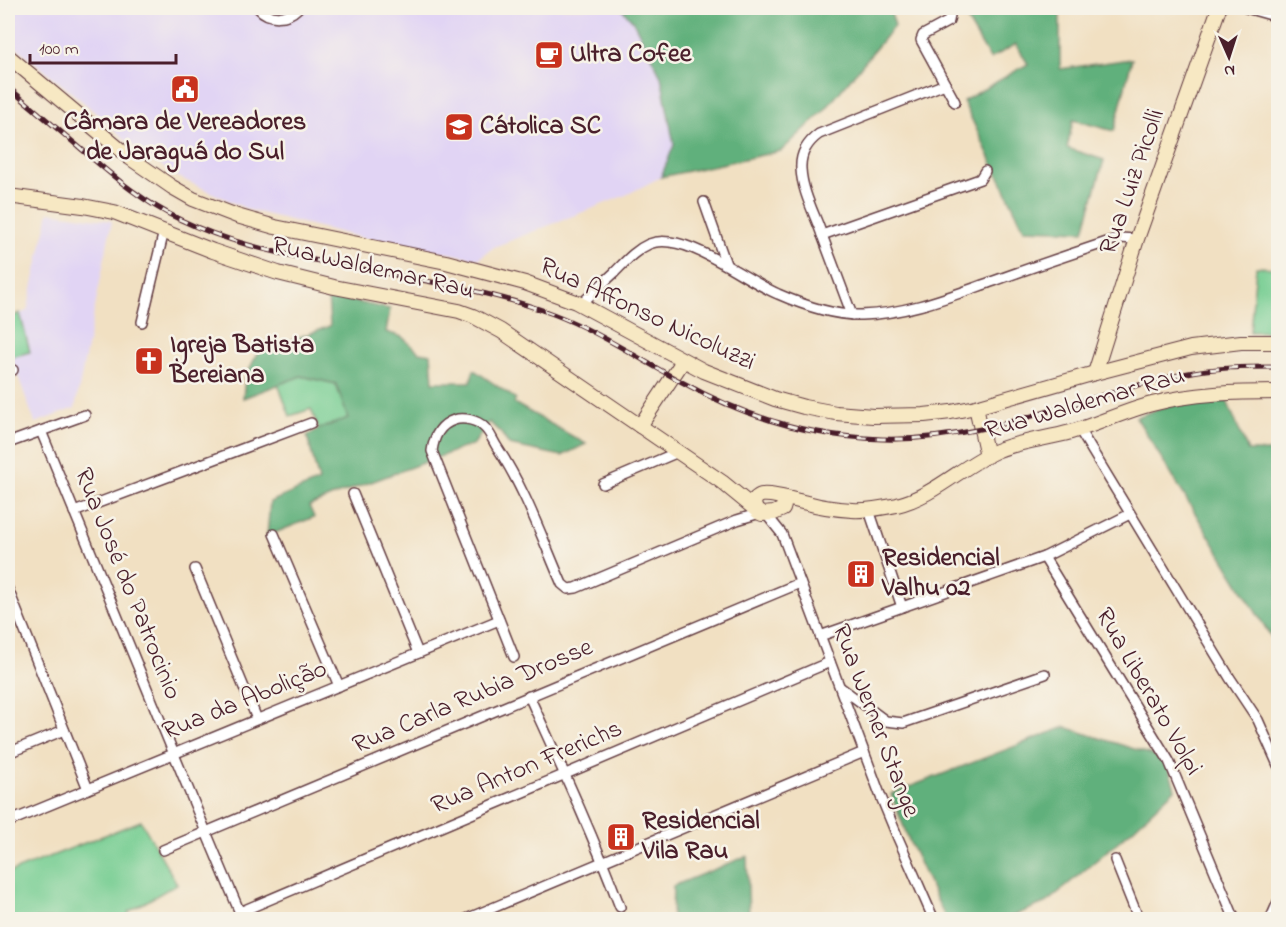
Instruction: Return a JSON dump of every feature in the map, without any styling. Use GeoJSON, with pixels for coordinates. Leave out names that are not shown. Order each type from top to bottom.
{"type":"FeatureCollection","features":[{"type":"Feature","properties":{"kind":"street"},"geometry":{"type":"LineString","coordinates":[[258,8],[269,15],[278,17],[287,15],[298,8]]}},
{"type":"Feature","properties":{"kind":"street"},"geometry":{"type":"LineString","coordinates":[[947,8],[950,15],[949,21],[923,35],[921,40],[955,102]]}},
{"type":"Feature","properties":{"kind":"street","name":"Rua Luiz Picolli"},"geometry":{"type":"LineString","coordinates":[[1095,373],[1137,239],[1219,8]]}},
{"type":"Feature","properties":{"kind":"street"},"geometry":{"type":"LineString","coordinates":[[1246,8],[1278,17]]}},
{"type":"Feature","properties":{"kind":"street","name":"Rua Affonso Nicoluzzi"},"geometry":{"type":"LineString","coordinates":[[8,56],[136,163],[172,187],[204,203],[275,227],[447,262],[543,289],[579,303],[683,360],[725,380],[775,399],[804,407],[836,413],[873,416],[933,414],[976,407],[1191,348],[1241,342],[1278,342]]}},
{"type":"Feature","properties":{"kind":"street"},"geometry":{"type":"LineString","coordinates":[[852,315],[806,195],[801,169],[805,148],[810,140],[819,134],[945,84]]}},
{"type":"Feature","properties":{"kind":"street"},"geometry":{"type":"LineString","coordinates":[[822,235],[980,179],[985,171]]}},
{"type":"Feature","properties":{"kind":"street","name":"Rua Waldemar Rau"},"geometry":{"type":"LineString","coordinates":[[8,196],[101,209],[278,273],[473,316],[501,331],[758,506],[810,504],[851,510],[869,510],[895,505],[913,499],[1004,448],[1078,429],[1150,404],[1220,393],[1278,392]]}},
{"type":"Feature","properties":{"kind":"street"},"geometry":{"type":"LineString","coordinates":[[704,202],[726,264]]}},
{"type":"Feature","properties":{"kind":"street"},"geometry":{"type":"LineString","coordinates":[[142,322],[164,231]]}},
{"type":"Feature","properties":{"kind":"street"},"geometry":{"type":"LineString","coordinates":[[579,303],[642,247],[662,241],[673,242],[703,252],[777,294],[816,308],[852,315],[886,313],[914,307],[1119,238],[1137,239]]}},
{"type":"Feature","properties":{"kind":"street"},"geometry":{"type":"LineString","coordinates":[[579,303],[628,252]]}},
{"type":"Feature","properties":{"kind":"street"},"geometry":{"type":"LineString","coordinates":[[640,426],[683,360]]}},
{"type":"Feature","properties":{"kind":"street"},"geometry":{"type":"LineString","coordinates":[[976,407],[987,456]]}},
{"type":"Feature","properties":{"kind":"street"},"geometry":{"type":"LineString","coordinates":[[8,444],[85,415]]}},
{"type":"Feature","properties":{"kind":"street"},"geometry":{"type":"LineString","coordinates":[[514,657],[432,451],[434,439],[447,423],[457,419],[472,420],[484,428],[490,436],[519,484],[562,584],[568,589],[576,588],[737,520],[758,506],[774,513],[782,506]]}},
{"type":"Feature","properties":{"kind":"street"},"geometry":{"type":"LineString","coordinates":[[74,512],[311,423]]}},
{"type":"Feature","properties":{"kind":"street"},"geometry":{"type":"LineString","coordinates":[[1078,429],[1258,720],[1278,765]]}},
{"type":"Feature","properties":{"kind":"street","name":"Rua José do Patrocinio"},"geometry":{"type":"LineString","coordinates":[[41,431],[242,916]]}},
{"type":"Feature","properties":{"kind":"street"},"geometry":{"type":"LineString","coordinates":[[603,483],[678,452]]}},
{"type":"Feature","properties":{"kind":"street"},"geometry":{"type":"LineString","coordinates":[[353,494],[418,653]]}},
{"type":"Feature","properties":{"kind":"street","name":"Rua Werner Stange"},"geometry":{"type":"LineString","coordinates":[[758,506],[782,534]]}},
{"type":"Feature","properties":{"kind":"street","name":"Rua Werner Stange"},"geometry":{"type":"LineString","coordinates":[[782,506],[782,534],[800,584],[898,838],[934,920]]}},
{"type":"Feature","properties":{"kind":"street"},"geometry":{"type":"LineString","coordinates":[[869,510],[902,607]]}},
{"type":"Feature","properties":{"kind":"street"},"geometry":{"type":"LineString","coordinates":[[820,636],[1044,557],[1130,514]]}},
{"type":"Feature","properties":{"kind":"street"},"geometry":{"type":"LineString","coordinates":[[274,534],[339,686]]}},
{"type":"Feature","properties":{"kind":"street","name":"Rua Liberato Volpi"},"geometry":{"type":"LineString","coordinates":[[1044,557],[1169,761],[1235,920]]}},
{"type":"Feature","properties":{"kind":"street"},"geometry":{"type":"LineString","coordinates":[[195,569],[257,719]]}},
{"type":"Feature","properties":{"kind":"street","name":"Rua Carla Rubia Drosse"},"geometry":{"type":"LineString","coordinates":[[163,850],[800,584]]}},
{"type":"Feature","properties":{"kind":"street"},"geometry":{"type":"LineString","coordinates":[[8,589],[88,789]]}},
{"type":"Feature","properties":{"kind":"street","name":"Rua da Abolição"},"geometry":{"type":"LineString","coordinates":[[8,822],[499,620]]}},
{"type":"Feature","properties":{"kind":"street","name":"Rua Anton Frerichs"},"geometry":{"type":"LineString","coordinates":[[242,916],[565,774],[830,662]]}},
{"type":"Feature","properties":{"kind":"street"},"geometry":{"type":"LineString","coordinates":[[839,686],[886,721],[903,723],[1046,674]]}},
{"type":"Feature","properties":{"kind":"street"},"geometry":{"type":"LineString","coordinates":[[529,696],[603,861],[620,907]]}},
{"type":"Feature","properties":{"kind":"street"},"geometry":{"type":"LineString","coordinates":[[8,753],[64,730]]}},
{"type":"Feature","properties":{"kind":"street"},"geometry":{"type":"LineString","coordinates":[[464,920],[864,752]]}},
{"type":"Feature","properties":{"kind":"street"},"geometry":{"type":"LineString","coordinates":[[1115,860],[1139,920]]}},
{"type":"Feature","properties":{"kind":"street"},"geometry":{"type":"LineString","coordinates":[[1270,920],[1278,902]]}},
{"type":"Feature","properties":{"kind":"shaded area","name":"Cátolica SC"},"geometry":{"type":"Polygon","coordinates":[[[8,8],[889,8],[895,25],[824,111],[781,151],[661,177],[626,195],[494,247],[478,259],[371,240],[249,210],[174,175],[128,142],[16,47],[8,31],[8,8]]]}},
{"type":"Feature","properties":{"kind":"shaded area"},"geometry":{"type":"Polygon","coordinates":[[[49,212],[112,221],[75,408],[35,423],[8,348],[8,318],[27,311],[49,212]]]}},
{"type":"Feature","properties":{"kind":"green space"},"geometry":{"type":"Polygon","coordinates":[[[621,8],[889,8],[895,25],[824,111],[781,151],[661,177],[674,145],[661,76],[633,21],[621,8]]]}},
{"type":"Feature","properties":{"kind":"green space"},"geometry":{"type":"Polygon","coordinates":[[[977,8],[1060,8],[1060,69],[1132,59],[1114,131],[1073,120],[1067,148],[1104,160],[1084,231],[1024,229],[963,101],[1028,64],[1016,44],[990,59],[964,15],[977,8]]]}},
{"type":"Feature","properties":{"kind":"green space"},"geometry":{"type":"Polygon","coordinates":[[[1256,267],[1278,268],[1278,331],[1250,332],[1256,267]]]}},
{"type":"Feature","properties":{"kind":"green space"},"geometry":{"type":"Polygon","coordinates":[[[328,296],[390,309],[386,332],[402,337],[419,352],[431,354],[433,382],[470,382],[474,370],[516,399],[514,403],[586,444],[562,456],[509,445],[501,433],[489,422],[474,444],[309,506],[314,517],[267,536],[270,502],[319,481],[307,436],[348,418],[336,384],[301,376],[243,398],[245,378],[258,352],[330,326],[328,296]]]}},
{"type":"Feature","properties":{"kind":"green space"},"geometry":{"type":"Polygon","coordinates":[[[20,313],[30,352],[11,357],[8,348],[8,318],[20,313]]]}},
{"type":"Feature","properties":{"kind":"green space"},"geometry":{"type":"Polygon","coordinates":[[[301,376],[336,384],[348,419],[319,429],[311,409],[290,416],[278,384],[301,376]]]}},
{"type":"Feature","properties":{"kind":"green space"},"geometry":{"type":"Polygon","coordinates":[[[1227,401],[1248,451],[1278,451],[1278,648],[1136,417],[1170,405],[1227,401]]]}},
{"type":"Feature","properties":{"kind":"green space"},"geometry":{"type":"Polygon","coordinates":[[[1065,727],[1166,759],[1175,789],[1133,829],[1047,902],[1003,920],[946,919],[910,843],[891,794],[1065,727]]]}},
{"type":"Feature","properties":{"kind":"green space"},"geometry":{"type":"Polygon","coordinates":[[[141,821],[177,884],[128,912],[131,919],[8,919],[8,873],[141,821]]]}},
{"type":"Feature","properties":{"kind":"green space"},"geometry":{"type":"Polygon","coordinates":[[[747,856],[749,919],[672,919],[673,886],[747,856]]]}},
{"type":"Feature","properties":{"kind":"railway"},"geometry":{"type":"LineString","coordinates":[[8,87],[131,190],[155,206],[198,227],[231,240],[283,254],[496,296],[553,314],[585,328],[728,405],[803,429],[855,437],[921,438],[959,433],[1034,416],[1183,374],[1242,367],[1278,367]]}},
{"type":"Feature","properties":{"kind":"place","name":"Ultra Cofee"},"geometry":{"type":"Point","coordinates":[549,55]}},
{"type":"Feature","properties":{"kind":"place","name":"Câmara de Vereadores de Jaraguá do Sul"},"geometry":{"type":"Point","coordinates":[185,89]}},
{"type":"Feature","properties":{"kind":"place","name":"Cátolica SC"},"geometry":{"type":"Point","coordinates":[459,127]}},
{"type":"Feature","properties":{"kind":"place","name":"Igreja Batista Bereiana"},"geometry":{"type":"Point","coordinates":[149,361]}},
{"type":"Feature","properties":{"kind":"place","name":"Residencial Valhu 02"},"geometry":{"type":"Point","coordinates":[861,574]}},
{"type":"Feature","properties":{"kind":"place","name":"Residencial Vila Rau"},"geometry":{"type":"Point","coordinates":[621,837]}}]}
